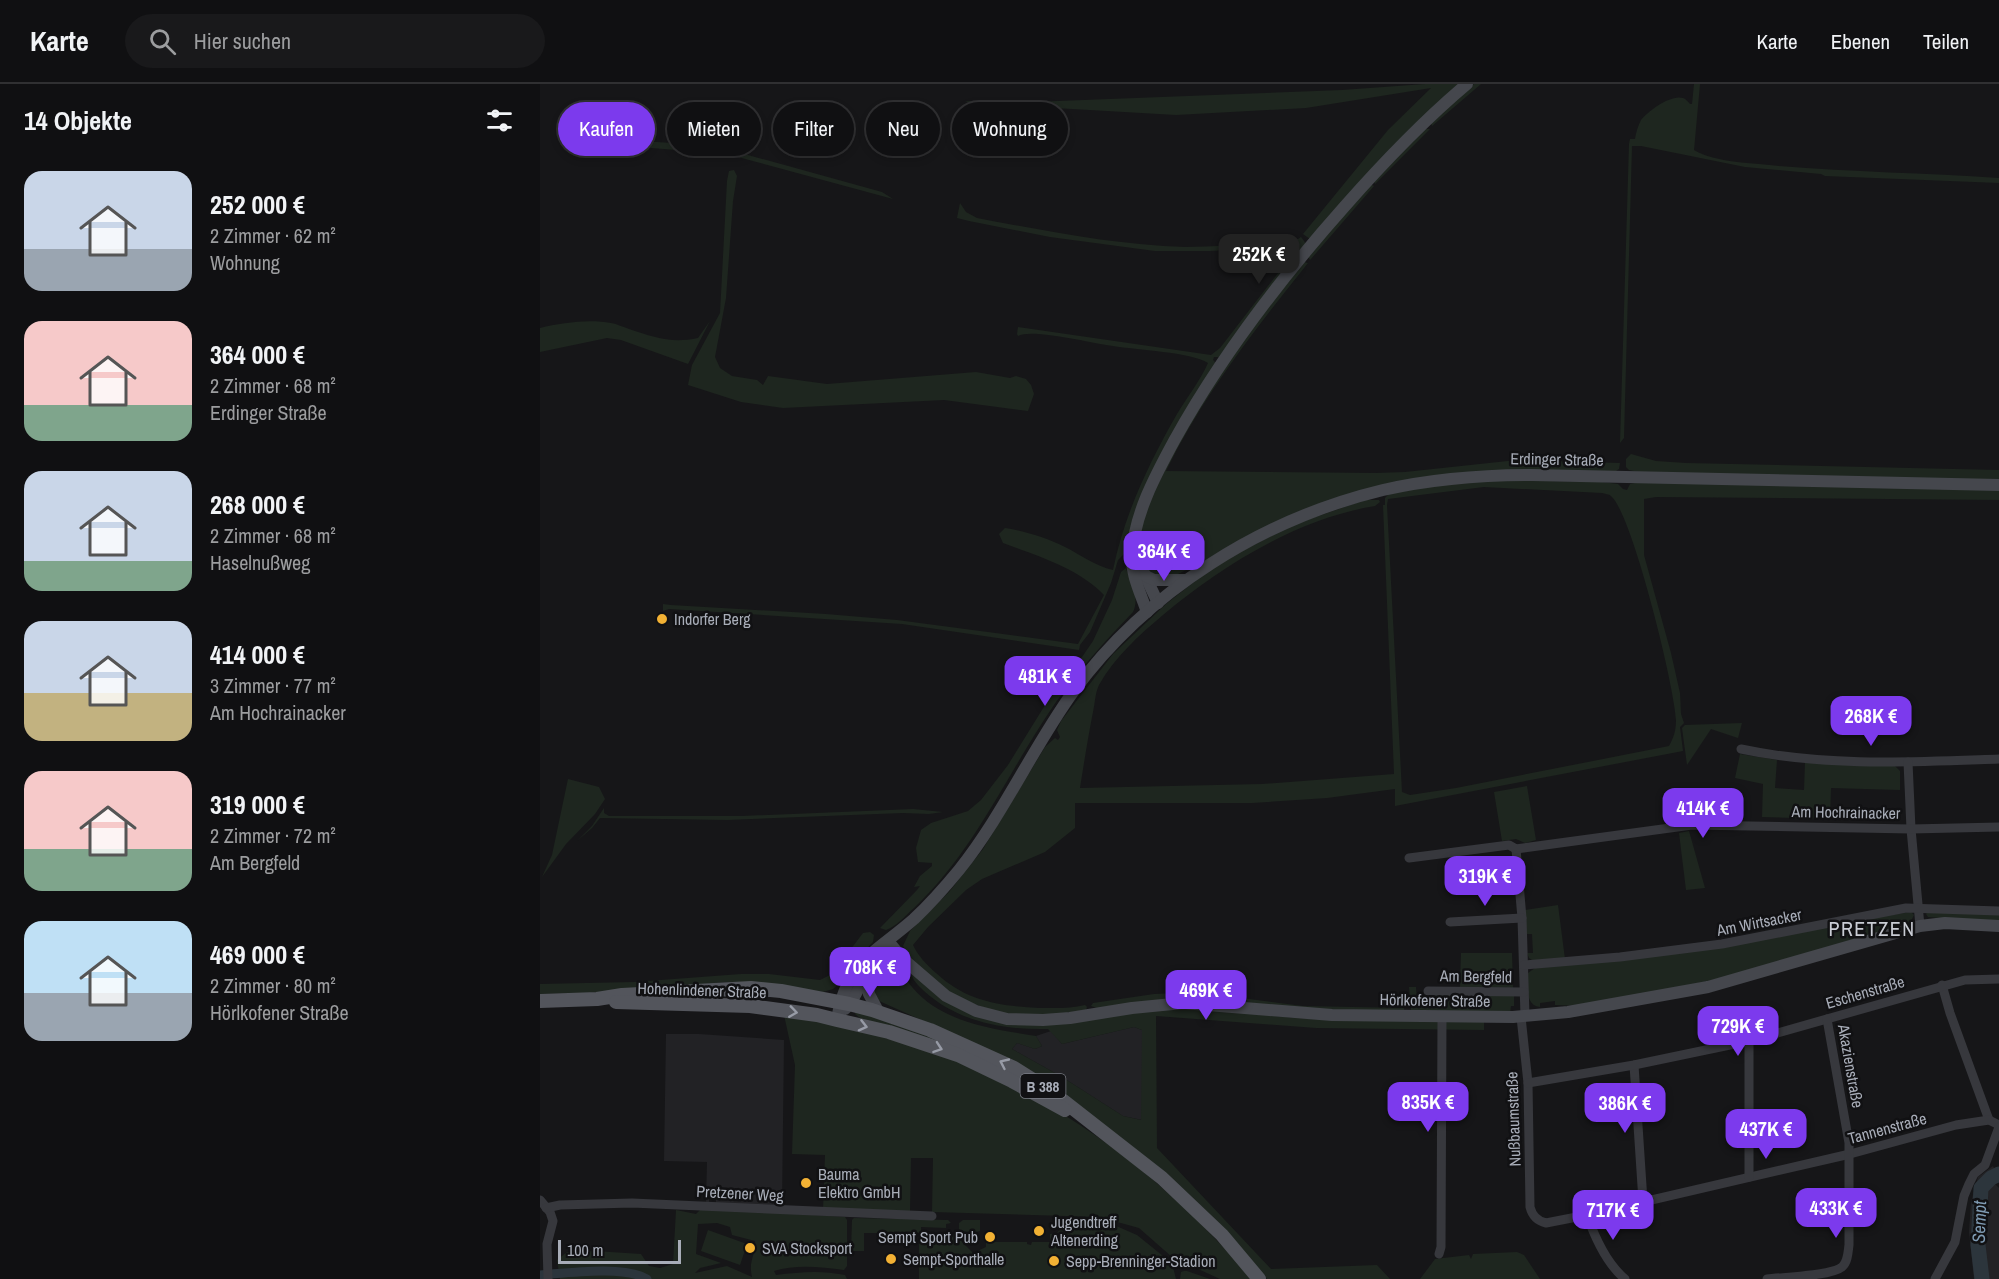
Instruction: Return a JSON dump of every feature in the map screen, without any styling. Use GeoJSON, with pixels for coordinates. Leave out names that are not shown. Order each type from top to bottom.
{"type":"FeatureCollection","features":[{"type":"Feature","properties":{"kind":"main road","name":"Hohenlindener Straße"},"geometry":{"type":"LineString","coordinates":[[540,1001],[751,988],[781,991],[844,1003]]}},
{"type":"Feature","properties":{"kind":"main road","name":"Hohenlindener Straße"},"geometry":{"type":"LineString","coordinates":[[597,999],[633,1004],[750,1006],[837,1020],[889,1032],[958,1055],[1012,1081],[1104,1132]]}},
{"type":"Feature","properties":{"kind":"main road","name":"B 388"},"geometry":{"type":"LineString","coordinates":[[844,1003],[878,1011],[930,1030],[1014,1068],[1052,1092],[1174,1189],[1222,1235],[1259,1279]]}},
{"type":"Feature","properties":{"kind":"street"},"geometry":{"type":"LineString","coordinates":[[1147,612],[1131,559],[1142,508],[1158,471],[1215,371],[1312,243],[1420,127],[1467,84]]}},
{"type":"Feature","properties":{"kind":"street","name":"Erdinger Straße"},"geometry":{"type":"LineString","coordinates":[[844,1003],[844,987],[861,962],[923,910],[960,868],[992,823],[1048,728],[1105,652],[1147,612],[1186,580],[1266,532],[1313,512],[1383,490],[1447,479],[1532,475],[1999,485]]}},
{"type":"Feature","properties":{"kind":"street"},"geometry":{"type":"LineString","coordinates":[[1133,543],[1144,575],[1158,603]]}},
{"type":"Feature","properties":{"kind":"street"},"geometry":{"type":"LineString","coordinates":[[1144,575],[1154,580],[1186,580]]}},
{"type":"Feature","properties":{"kind":"street"},"geometry":{"type":"LineString","coordinates":[[1741,749],[1774,756],[1818,759],[1908,762],[1999,759]]}},
{"type":"Feature","properties":{"kind":"street"},"geometry":{"type":"LineString","coordinates":[[1908,762],[1911,828],[1920,926]]}},
{"type":"Feature","properties":{"kind":"street","name":"Am Hochrainacker"},"geometry":{"type":"LineString","coordinates":[[1409,858],[1509,845],[1516,849],[1692,825],[1999,827]]}},
{"type":"Feature","properties":{"kind":"street","name":"Am Bergfeld"},"geometry":{"type":"LineString","coordinates":[[1516,849],[1524,965],[1523,1016]]}},
{"type":"Feature","properties":{"kind":"street","name":"Am Wirtsacker"},"geometry":{"type":"LineString","coordinates":[[1524,965],[1620,957],[1722,944],[1906,908],[1999,911]]}},
{"type":"Feature","properties":{"kind":"street"},"geometry":{"type":"LineString","coordinates":[[1450,922],[1522,918]]}},
{"type":"Feature","properties":{"kind":"street","name":"Hörlkofener Straße"},"geometry":{"type":"LineString","coordinates":[[885,943],[946,996],[976,1011],[1007,1019],[1061,1018],[1183,1003],[1332,1015],[1523,1016],[1568,1012],[1708,987],[1920,926],[1946,923],[1999,926]]}},
{"type":"Feature","properties":{"kind":"street"},"geometry":{"type":"LineString","coordinates":[[837,1020],[844,1003],[866,975],[885,943]]}},
{"type":"Feature","properties":{"kind":"street"},"geometry":{"type":"LineString","coordinates":[[866,975],[869,994],[878,1011]]}},
{"type":"Feature","properties":{"kind":"street","name":"Eschenstraße"},"geometry":{"type":"LineString","coordinates":[[1528,1083],[1634,1065],[1749,1041],[1942,985],[1965,980],[1999,980]]}},
{"type":"Feature","properties":{"kind":"street"},"geometry":{"type":"LineString","coordinates":[[1935,1279],[1955,1242],[1967,1190],[1974,1174],[1984,1164],[1999,1126],[1989,1120],[1942,985]]}},
{"type":"Feature","properties":{"kind":"street","name":"Am Bergfeld"},"geometry":{"type":"LineString","coordinates":[[1428,990],[1524,992]]}},
{"type":"Feature","properties":{"kind":"street","name":"Nußbaumstraße"},"geometry":{"type":"LineString","coordinates":[[1523,1016],[1528,1083],[1530,1207],[1537,1220]]}},
{"type":"Feature","properties":{"kind":"street"},"geometry":{"type":"LineString","coordinates":[[1439,1254],[1441,1247],[1442,1017]]}},
{"type":"Feature","properties":{"kind":"street","name":"Akazienstraße"},"geometry":{"type":"LineString","coordinates":[[1767,1279],[1818,1274],[1840,1269],[1845,1263],[1849,1245],[1850,1154],[1827,1019]]}},
{"type":"Feature","properties":{"kind":"street"},"geometry":{"type":"LineString","coordinates":[[1749,1041],[1749,1177]]}},
{"type":"Feature","properties":{"kind":"street"},"geometry":{"type":"LineString","coordinates":[[1634,1065],[1643,1201]]}},
{"type":"Feature","properties":{"kind":"street","name":"Tannenstraße"},"geometry":{"type":"LineString","coordinates":[[1537,1220],[1546,1223],[1587,1215],[1850,1154],[1956,1125],[1989,1120]]}},
{"type":"Feature","properties":{"kind":"street"},"geometry":{"type":"LineString","coordinates":[[542,1202],[553,1221],[547,1244],[548,1279]]}},
{"type":"Feature","properties":{"kind":"street","name":"Pretzener Weg"},"geometry":{"type":"LineString","coordinates":[[542,1202],[560,1205],[641,1204],[932,1216]]}},
{"type":"Feature","properties":{"kind":"street"},"geometry":{"type":"LineString","coordinates":[[1587,1215],[1605,1256],[1625,1279]]}},
{"type":"Feature","properties":{"kind":"shaded area"},"geometry":{"type":"Polygon","coordinates":[[[1460,84],[1310,239],[1303,234],[1388,130],[1431,88],[1306,108],[1176,115],[1068,109],[1068,102],[1032,102],[1460,84]]]}},
{"type":"Feature","properties":{"kind":"shaded area"},"geometry":{"type":"Polygon","coordinates":[[[1474,84],[1481,84],[1432,126],[1434,119],[1474,84]]]}},
{"type":"Feature","properties":{"kind":"shaded area"},"geometry":{"type":"Polygon","coordinates":[[[1694,84],[1700,84],[1694,150],[1713,158],[1834,170],[1999,178],[1999,183],[1825,176],[1745,167],[1632,146],[1624,438],[1620,443],[1630,139],[1635,139],[1641,120],[1660,104],[1678,97],[1692,104],[1694,84]]]}},
{"type":"Feature","properties":{"kind":"shaded area"},"geometry":{"type":"Polygon","coordinates":[[[965,101],[1032,102],[968,102],[965,101]]]}},
{"type":"Feature","properties":{"kind":"shaded area"},"geometry":{"type":"Polygon","coordinates":[[[1424,129],[1430,129],[1375,184],[1374,181],[1424,129]]]}},
{"type":"Feature","properties":{"kind":"shaded area"},"geometry":{"type":"Polygon","coordinates":[[[655,142],[667,143],[667,149],[655,148],[655,142]]]}},
{"type":"Feature","properties":{"kind":"shaded area"},"geometry":{"type":"Polygon","coordinates":[[[734,156],[752,156],[882,192],[893,199],[734,156]]]}},
{"type":"Feature","properties":{"kind":"shaded area"},"geometry":{"type":"Polygon","coordinates":[[[734,170],[737,176],[726,298],[715,357],[720,368],[732,376],[757,380],[763,385],[768,376],[827,384],[976,372],[1010,378],[1016,376],[1026,379],[1031,385],[1034,394],[1028,411],[944,400],[783,408],[741,402],[688,385],[692,365],[720,313],[727,181],[729,171],[734,170]]]}},
{"type":"Feature","properties":{"kind":"shaded area"},"geometry":{"type":"Polygon","coordinates":[[[1370,184],[1374,186],[1310,260],[1308,256],[1370,184]]]}},
{"type":"Feature","properties":{"kind":"shaded area"},"geometry":{"type":"Polygon","coordinates":[[[960,203],[966,212],[977,218],[1107,240],[1159,246],[1199,247],[1295,241],[1301,237],[1307,245],[1219,357],[1214,357],[1213,360],[1216,363],[1191,403],[1127,551],[1118,560],[1111,583],[1090,632],[1079,650],[902,624],[669,609],[663,611],[663,604],[826,614],[897,620],[1078,644],[1104,595],[1070,570],[1003,543],[999,534],[1005,528],[1036,535],[1113,570],[1124,529],[1147,470],[1208,363],[1189,356],[1049,335],[1018,336],[1018,327],[1211,355],[1220,348],[1299,246],[1210,251],[1155,251],[1050,237],[969,221],[957,218],[960,203]]]}},
{"type":"Feature","properties":{"kind":"shaded area"},"geometry":{"type":"Polygon","coordinates":[[[1304,262],[1308,263],[1213,389],[1166,471],[1376,473],[1517,460],[1620,463],[1619,469],[1616,471],[1407,481],[1211,558],[1176,575],[1163,578],[1149,573],[1139,550],[1139,533],[1160,475],[1165,471],[1165,465],[1183,432],[1248,332],[1304,262]]]}},
{"type":"Feature","properties":{"kind":"shaded area"},"geometry":{"type":"Polygon","coordinates":[[[710,321],[688,364],[621,340],[607,338],[540,352],[540,328],[602,322],[616,324],[655,337],[688,340],[698,338],[710,321]]]}},
{"type":"Feature","properties":{"kind":"shaded area"},"geometry":{"type":"Polygon","coordinates":[[[1631,454],[1656,461],[1686,463],[1999,470],[1999,480],[1638,472],[1626,467],[1626,459],[1631,454]]]}},
{"type":"Feature","properties":{"kind":"shaded area"},"geometry":{"type":"Polygon","coordinates":[[[1493,480],[1602,482],[1618,484],[1627,490],[1630,484],[1641,482],[1999,489],[1999,500],[1656,497],[1644,499],[1644,555],[1680,693],[1684,723],[1680,727],[1683,751],[1395,806],[1395,789],[1327,798],[1252,803],[1075,803],[1075,828],[1045,852],[982,879],[966,890],[913,945],[917,953],[936,973],[971,996],[1010,1006],[1056,1008],[1085,1005],[1086,1010],[1054,1015],[1001,1014],[953,996],[912,961],[903,946],[910,931],[949,892],[983,849],[1045,747],[1055,738],[1058,740],[1060,737],[1057,730],[1061,721],[1113,654],[1166,604],[1207,572],[1234,555],[1295,524],[1365,500],[1379,500],[1380,502],[1375,506],[1318,521],[1236,562],[1186,597],[1128,647],[1112,665],[1098,688],[1080,788],[1262,784],[1394,774],[1383,505],[1389,494],[1433,486],[1493,480]],[[1484,487],[1388,499],[1402,792],[1410,795],[1456,788],[1669,746],[1676,727],[1674,702],[1651,602],[1641,566],[1620,509],[1611,496],[1602,493],[1484,487]]]}},
{"type":"Feature","properties":{"kind":"shaded area"},"geometry":{"type":"Polygon","coordinates":[[[1126,568],[1136,601],[1133,612],[1056,702],[974,836],[956,861],[901,921],[886,930],[880,928],[917,890],[920,886],[914,887],[920,876],[932,866],[932,863],[918,862],[916,848],[921,830],[931,823],[968,811],[981,800],[1008,765],[1063,676],[1082,657],[1093,641],[1112,600],[1121,572],[1126,568]]]}},
{"type":"Feature","properties":{"kind":"shaded area"},"geometry":{"type":"Polygon","coordinates":[[[1742,723],[1738,738],[1711,729],[1687,765],[1682,728],[1685,725],[1742,723]]]}},
{"type":"Feature","properties":{"kind":"shaded area"},"geometry":{"type":"Polygon","coordinates":[[[1740,754],[1777,760],[1775,788],[1804,790],[1805,762],[1894,765],[1900,771],[1900,790],[1831,788],[1830,819],[1762,817],[1763,784],[1735,778],[1740,754]]]}},
{"type":"Feature","properties":{"kind":"shaded area"},"geometry":{"type":"Polygon","coordinates":[[[568,779],[599,787],[605,799],[595,814],[566,844],[542,877],[552,855],[568,779]]]}},
{"type":"Feature","properties":{"kind":"shaded area"},"geometry":{"type":"Polygon","coordinates":[[[1527,786],[1536,840],[1525,843],[1516,839],[1502,841],[1494,792],[1527,786]]]}},
{"type":"Feature","properties":{"kind":"shaded area"},"geometry":{"type":"Polygon","coordinates":[[[604,808],[604,813],[609,816],[742,816],[913,809],[943,812],[727,820],[600,818],[592,828],[577,841],[592,826],[604,808]]]}},
{"type":"Feature","properties":{"kind":"shaded area"},"geometry":{"type":"Polygon","coordinates":[[[1689,831],[1705,888],[1686,890],[1679,833],[1689,831]]]}},
{"type":"Feature","properties":{"kind":"shaded area"},"geometry":{"type":"Polygon","coordinates":[[[1558,905],[1565,959],[1534,961],[1527,953],[1533,953],[1532,934],[1526,934],[1525,910],[1558,905]]]}},
{"type":"Feature","properties":{"kind":"shaded area"},"geometry":{"type":"Polygon","coordinates":[[[1929,911],[1999,915],[1999,923],[1928,917],[1926,914],[1929,911]]]}},
{"type":"Feature","properties":{"kind":"shaded area"},"geometry":{"type":"Polygon","coordinates":[[[1911,912],[1914,915],[1910,923],[1735,976],[1580,1006],[1555,1005],[1555,1001],[1540,1003],[1540,1007],[1531,1003],[1529,999],[1528,973],[1535,968],[1911,912]]]}},
{"type":"Feature","properties":{"kind":"shaded area"},"geometry":{"type":"Polygon","coordinates":[[[870,932],[874,935],[873,942],[857,959],[840,983],[833,989],[823,992],[752,982],[727,982],[587,993],[540,994],[540,984],[634,982],[741,974],[769,974],[820,980],[832,974],[863,933],[870,932]]]}},
{"type":"Feature","properties":{"kind":"shaded area"},"geometry":{"type":"Polygon","coordinates":[[[1461,953],[1512,953],[1513,988],[1460,987],[1461,953]]]}},
{"type":"Feature","properties":{"kind":"shaded area"},"geometry":{"type":"Polygon","coordinates":[[[891,961],[897,963],[912,987],[938,1009],[986,1027],[1036,1036],[1042,1046],[1035,1049],[1017,1043],[1012,1049],[1062,1077],[1123,1116],[1141,1120],[1142,1030],[1134,1027],[1062,1044],[1048,1029],[998,1026],[952,1010],[937,1002],[924,991],[914,980],[911,972],[982,1018],[1163,1008],[1209,1009],[1295,1018],[1484,1022],[1484,1030],[1316,1028],[1156,1016],[1157,1148],[1271,1269],[1377,1265],[1390,1279],[1267,1279],[1164,1173],[928,1023],[877,1000],[872,988],[873,976],[879,966],[891,961]]]}},
{"type":"Feature","properties":{"kind":"shaded area"},"geometry":{"type":"Polygon","coordinates":[[[1409,987],[1416,987],[1417,1002],[1430,1002],[1438,993],[1514,995],[1514,1006],[1511,1006],[1510,1013],[1411,1010],[1409,987]]]}},
{"type":"Feature","properties":{"kind":"shaded area"},"geometry":{"type":"Polygon","coordinates":[[[1154,994],[1211,994],[1303,1006],[1404,1008],[1404,1013],[1268,1008],[1100,1009],[1091,1006],[1093,1003],[1154,994]]]}},
{"type":"Feature","properties":{"kind":"shaded area"},"geometry":{"type":"Polygon","coordinates":[[[856,1011],[905,1026],[963,1050],[860,1018],[855,1014],[856,1011]]]}},
{"type":"Feature","properties":{"kind":"shaded area"},"geometry":{"type":"Polygon","coordinates":[[[784,1015],[844,1027],[943,1054],[1020,1090],[1094,1135],[1128,1160],[1192,1215],[1252,1279],[1220,1279],[1172,1257],[1139,1228],[1099,1217],[932,1212],[933,1158],[911,1158],[910,1212],[823,1210],[825,1155],[792,1154],[795,1065],[784,1015]]]}},
{"type":"Feature","properties":{"kind":"shaded area"},"geometry":{"type":"Polygon","coordinates":[[[1134,1027],[1142,1030],[1142,1120],[1123,1116],[1062,1077],[1012,1049],[1017,1043],[1035,1049],[1042,1046],[1036,1036],[1051,1031],[1062,1044],[1134,1027]]]}},
{"type":"Feature","properties":{"kind":"shaded area"},"geometry":{"type":"Polygon","coordinates":[[[666,1034],[784,1040],[782,1206],[716,1203],[716,1197],[709,1197],[709,1203],[706,1203],[707,1162],[664,1161],[666,1034]]]}},
{"type":"Feature","properties":{"kind":"shaded area"},"geometry":{"type":"Polygon","coordinates":[[[1993,1166],[1998,1177],[1995,1184],[1999,1188],[1999,1279],[1974,1279],[1969,1232],[1971,1202],[1978,1177],[1993,1166]]]}},
{"type":"Feature","properties":{"kind":"shaded area"},"geometry":{"type":"Polygon","coordinates":[[[702,1208],[845,1217],[847,1220],[847,1266],[844,1270],[800,1267],[774,1271],[776,1275],[827,1272],[845,1275],[847,1279],[560,1279],[557,1260],[567,1252],[641,1254],[649,1266],[660,1268],[673,1264],[676,1210],[696,1214],[702,1208]],[[717,1223],[698,1224],[696,1254],[721,1263],[700,1268],[695,1273],[727,1266],[752,1277],[751,1266],[755,1241],[732,1235],[730,1227],[717,1223]]]}},
{"type":"Feature","properties":{"kind":"shaded area"},"geometry":{"type":"Polygon","coordinates":[[[854,1218],[948,1220],[951,1223],[946,1224],[946,1228],[921,1227],[921,1233],[954,1234],[973,1253],[986,1247],[986,1242],[1027,1242],[1031,1245],[1032,1242],[1050,1242],[1050,1234],[1057,1233],[1063,1226],[1073,1222],[1089,1223],[1092,1221],[1114,1225],[1137,1235],[1168,1260],[1173,1267],[1176,1279],[919,1279],[919,1233],[864,1233],[864,1251],[851,1251],[852,1220],[854,1218]]]}},
{"type":"Feature","properties":{"kind":"shaded area"},"geometry":{"type":"Polygon","coordinates":[[[963,1220],[980,1220],[980,1231],[976,1232],[976,1238],[968,1238],[959,1229],[959,1223],[963,1220]]]}},
{"type":"Feature","properties":{"kind":"shaded area"},"geometry":{"type":"Polygon","coordinates":[[[708,1230],[747,1244],[740,1265],[701,1251],[708,1230]]]}},
{"type":"Feature","properties":{"kind":"shaded area"},"geometry":{"type":"Polygon","coordinates":[[[1517,1252],[1524,1255],[1540,1279],[1420,1279],[1435,1259],[1469,1255],[1471,1259],[1473,1254],[1517,1252]]]}},
{"type":"Feature","properties":{"kind":"shaded area"},"geometry":{"type":"Polygon","coordinates":[[[1181,1272],[1210,1279],[1180,1279],[1181,1272]]]}},
{"type":"Feature","properties":{"kind":"waterway","name":"Sempt"},"geometry":{"type":"LineString","coordinates":[[1982,1279],[1978,1245],[1981,1188],[1999,1174]]}},
{"type":"Feature","properties":{"kind":"waterway"},"geometry":{"type":"LineString","coordinates":[[540,1275],[610,1271],[624,1272],[647,1279]]}},
{"type":"Feature","properties":{"kind":"place","name":"Indorfer Berg"},"geometry":{"type":"Point","coordinates":[662,619]}},
{"type":"Feature","properties":{"kind":"place","name":"Bauma Elektro GmbH"},"geometry":{"type":"Point","coordinates":[806,1183]}},
{"type":"Feature","properties":{"kind":"place","name":"Jugendtreff Altenerding"},"geometry":{"type":"Point","coordinates":[1039,1231]}},
{"type":"Feature","properties":{"kind":"place","name":"Sempt Sport Pub"},"geometry":{"type":"Point","coordinates":[990,1237]}},
{"type":"Feature","properties":{"kind":"place","name":"SVA Stocksport"},"geometry":{"type":"Point","coordinates":[750,1248]}},
{"type":"Feature","properties":{"kind":"place","name":"Sempt-Sporthalle"},"geometry":{"type":"Point","coordinates":[891,1259]}},
{"type":"Feature","properties":{"kind":"place","name":"Sepp-Brenninger-Stadion"},"geometry":{"type":"Point","coordinates":[1054,1261]}},
{"type":"Feature","properties":{"kind":"district","name":"PRETZEN"},"geometry":{"type":"Point","coordinates":[1872,928]}}]}
